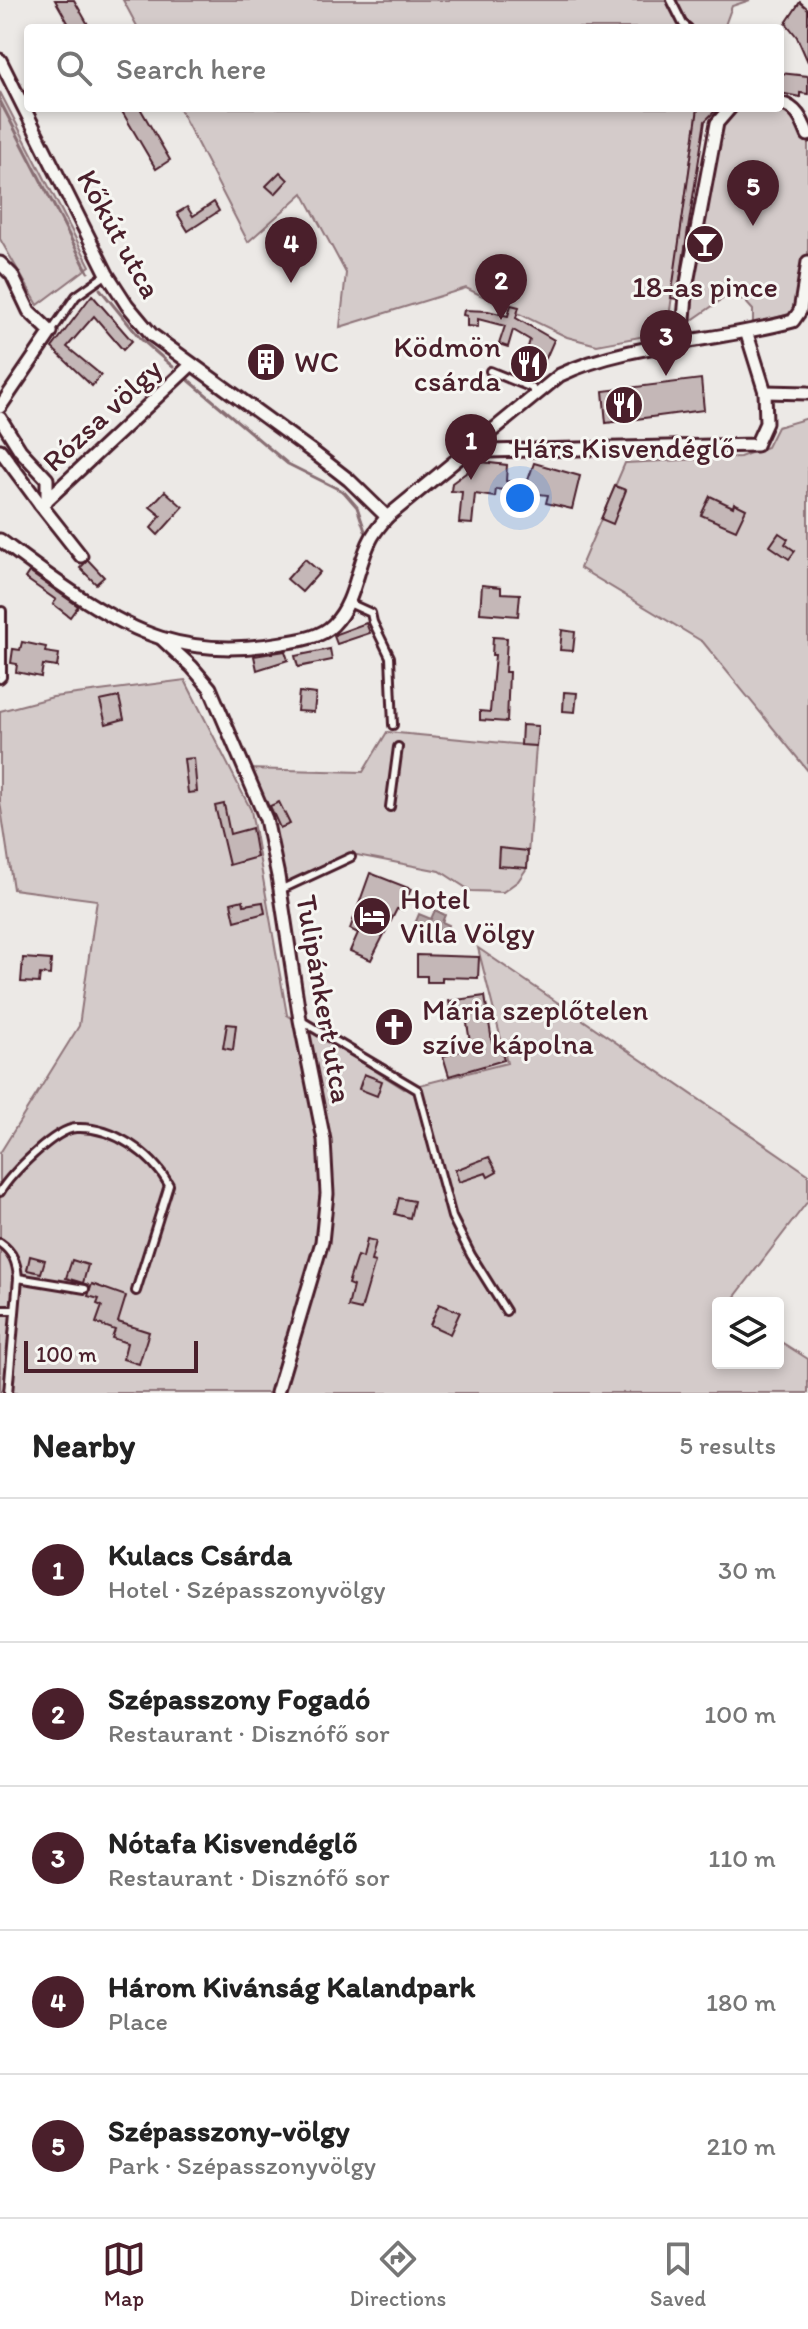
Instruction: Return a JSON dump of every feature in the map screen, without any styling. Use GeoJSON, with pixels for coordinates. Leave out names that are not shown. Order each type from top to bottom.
{"type":"FeatureCollection","features":[{"type":"Feature","properties":{"kind":"street","name":"Kőkút utca"},"geometry":{"type":"LineString","coordinates":[[0,60],[24,108]]}},
{"type":"Feature","properties":{"kind":"street"},"geometry":{"type":"LineString","coordinates":[[784,104],[800,115],[808,135]]}},
{"type":"Feature","properties":{"kind":"street","name":"Kőkút utca"},"geometry":{"type":"LineString","coordinates":[[26,112],[107,274],[152,335],[313,452],[349,480],[387,517]]}},
{"type":"Feature","properties":{"kind":"street"},"geometry":{"type":"LineString","coordinates":[[682,343],[687,283],[717,123],[727,112]]}},
{"type":"Feature","properties":{"kind":"street"},"geometry":{"type":"LineString","coordinates":[[0,540],[53,579],[123,621],[162,638],[219,648],[249,649],[321,634],[331,627],[349,603],[372,537],[387,517],[560,375],[584,364],[682,343],[747,334],[793,321],[800,311],[808,262]]}},
{"type":"Feature","properties":{"kind":"street"},"geometry":{"type":"LineString","coordinates":[[0,263],[12,275],[29,311],[51,332],[0,407]]}},
{"type":"Feature","properties":{"kind":"street"},"geometry":{"type":"LineString","coordinates":[[463,455],[503,450],[756,445],[766,423],[765,392],[747,334]]}},
{"type":"Feature","properties":{"kind":"street","name":"Rózsa völgy"},"geometry":{"type":"LineString","coordinates":[[44,502],[191,365]]}},
{"type":"Feature","properties":{"kind":"street"},"geometry":{"type":"LineString","coordinates":[[765,392],[808,393]]}},
{"type":"Feature","properties":{"kind":"street","name":"Rózsa völgy"},"geometry":{"type":"LineString","coordinates":[[0,418],[20,450],[47,479],[44,502]]}},
{"type":"Feature","properties":{"kind":"street"},"geometry":{"type":"LineString","coordinates":[[0,450],[44,502],[81,556]]}},
{"type":"Feature","properties":{"kind":"street","name":"Tulipánkert utca"},"geometry":{"type":"LineString","coordinates":[[162,638],[210,688],[266,819],[324,1140],[327,1194],[322,1242],[277,1393]]}},
{"type":"Feature","properties":{"kind":"lane"},"geometry":{"type":"LineString","coordinates":[[671,0],[683,24]]}},
{"type":"Feature","properties":{"kind":"lane"},"geometry":{"type":"LineString","coordinates":[[51,332],[76,296],[107,274]]}},
{"type":"Feature","properties":{"kind":"lane"},"geometry":{"type":"LineString","coordinates":[[490,371],[532,388],[535,397]]}},
{"type":"Feature","properties":{"kind":"lane"},"geometry":{"type":"LineString","coordinates":[[349,603],[371,613],[390,657],[393,725]]}},
{"type":"Feature","properties":{"kind":"lane"},"geometry":{"type":"LineString","coordinates":[[0,679],[2,611]]}},
{"type":"Feature","properties":{"kind":"lane"},"geometry":{"type":"LineString","coordinates":[[390,807],[398,747]]}},
{"type":"Feature","properties":{"kind":"lane"},"geometry":{"type":"LineString","coordinates":[[280,890],[351,857]]}},
{"type":"Feature","properties":{"kind":"lane"},"geometry":{"type":"LineString","coordinates":[[300,1020],[418,1090],[452,1217],[471,1255],[506,1311]]}},
{"type":"Feature","properties":{"kind":"lane"},"geometry":{"type":"LineString","coordinates":[[0,1192],[28,1161],[56,1137],[74,1128],[106,1133],[137,1149],[159,1168],[169,1185],[136,1291]]}},
{"type":"Feature","properties":{"kind":"lane"},"geometry":{"type":"LineString","coordinates":[[0,1243],[17,1263],[18,1278],[8,1393]]}},
{"type":"Feature","properties":{"kind":"lane"},"geometry":{"type":"LineString","coordinates":[[18,1278],[85,1289]]}},
{"type":"Feature","properties":{"kind":"lane"},"geometry":{"type":"LineString","coordinates":[[0,1310],[15,1310]]}},
{"type":"Feature","properties":{"kind":"shaded area"},"geometry":{"type":"Polygon","coordinates":[[[123,0],[750,0],[732,6],[725,24],[136,24],[123,0]]]}},
{"type":"Feature","properties":{"kind":"shaded area"},"geometry":{"type":"Polygon","coordinates":[[[0,92],[90,266],[38,305],[0,239],[0,92]]]}},
{"type":"Feature","properties":{"kind":"shaded area"},"geometry":{"type":"Polygon","coordinates":[[[787,105],[808,135],[808,262],[800,311],[753,324],[753,310],[744,300],[727,296],[685,325],[717,123],[727,112],[784,112],[787,105]]]}},
{"type":"Feature","properties":{"kind":"shaded area"},"geometry":{"type":"Polygon","coordinates":[[[181,112],[697,112],[667,332],[597,345],[567,337],[466,288],[340,327],[346,273],[303,193],[248,242],[181,112]]]}},
{"type":"Feature","properties":{"kind":"shaded area"},"geometry":{"type":"Polygon","coordinates":[[[808,418],[808,771],[703,642],[580,568],[625,463],[740,457],[767,447],[777,427],[808,418]]]}},
{"type":"Feature","properties":{"kind":"shaded area"},"geometry":{"type":"Polygon","coordinates":[[[185,680],[251,810],[287,1015],[404,1089],[507,1063],[478,948],[808,1174],[808,1201],[735,1297],[712,1297],[712,1369],[784,1369],[784,1344],[808,1359],[808,1393],[0,1393],[0,1153],[79,1026],[97,900],[13,889],[0,802],[0,711],[53,697],[185,680]]]}},
{"type":"Feature","properties":{"kind":"shaded area"},"geometry":{"type":"Polygon","coordinates":[[[387,732],[536,746],[527,868],[518,881],[503,892],[471,891],[440,871],[357,855],[280,890],[246,769],[363,772],[387,732]]]}},
{"type":"Feature","properties":{"kind":"shaded area"},"geometry":{"type":"Polygon","coordinates":[[[435,910],[445,915],[442,922],[449,925],[446,933],[437,930],[435,935],[414,926],[419,914],[431,919],[435,910]]]}},
{"type":"Feature","properties":{"kind":"building"},"geometry":{"type":"Polygon","coordinates":[[[55,0],[74,0],[88,24],[69,24],[55,0]]]}},
{"type":"Feature","properties":{"kind":"building"},"geometry":{"type":"Polygon","coordinates":[[[800,2],[808,9],[808,62],[797,37],[786,23],[800,2]]]}},
{"type":"Feature","properties":{"kind":"building"},"geometry":{"type":"Polygon","coordinates":[[[784,73],[808,76],[808,94],[800,93],[800,97],[784,94],[784,73]]]}},
{"type":"Feature","properties":{"kind":"building"},"geometry":{"type":"Polygon","coordinates":[[[122,112],[142,112],[170,160],[156,169],[122,112]]]}},
{"type":"Feature","properties":{"kind":"building"},"geometry":{"type":"Polygon","coordinates":[[[697,112],[714,112],[705,121],[677,299],[671,298],[697,112]]]}},
{"type":"Feature","properties":{"kind":"building"},"geometry":{"type":"Polygon","coordinates":[[[280,172],[288,180],[275,194],[266,186],[280,172]]]}},
{"type":"Feature","properties":{"kind":"building"},"geometry":{"type":"Polygon","coordinates":[[[214,202],[219,211],[188,231],[177,213],[187,207],[193,216],[214,202]]]}},
{"type":"Feature","properties":{"kind":"building"},"geometry":{"type":"Polygon","coordinates":[[[92,295],[132,341],[123,350],[94,316],[67,347],[101,375],[92,386],[52,348],[92,295]]]}},
{"type":"Feature","properties":{"kind":"building"},"geometry":{"type":"Polygon","coordinates":[[[511,305],[519,307],[516,318],[554,340],[540,372],[522,368],[530,340],[513,330],[508,347],[499,344],[505,326],[478,319],[478,327],[467,326],[467,316],[463,315],[464,310],[508,316],[511,305]]]}},
{"type":"Feature","properties":{"kind":"building"},"geometry":{"type":"Polygon","coordinates":[[[701,379],[704,410],[606,423],[603,391],[701,379]]]}},
{"type":"Feature","properties":{"kind":"building"},"geometry":{"type":"Polygon","coordinates":[[[481,462],[507,465],[506,481],[527,483],[534,463],[580,476],[572,509],[546,503],[548,495],[496,489],[495,497],[475,494],[472,524],[459,523],[462,492],[451,491],[452,483],[481,462]]]}},
{"type":"Feature","properties":{"kind":"building"},"geometry":{"type":"Polygon","coordinates":[[[615,486],[626,490],[613,524],[601,519],[615,486]]]}},
{"type":"Feature","properties":{"kind":"building"},"geometry":{"type":"Polygon","coordinates":[[[165,491],[183,507],[158,535],[151,528],[161,516],[150,507],[165,491]]]}},
{"type":"Feature","properties":{"kind":"building"},"geometry":{"type":"Polygon","coordinates":[[[710,496],[733,507],[734,503],[746,509],[736,530],[701,515],[710,496]]]}},
{"type":"Feature","properties":{"kind":"building"},"geometry":{"type":"Polygon","coordinates":[[[779,533],[788,539],[785,544],[795,551],[789,559],[770,546],[779,533]]]}},
{"type":"Feature","properties":{"kind":"building"},"geometry":{"type":"Polygon","coordinates":[[[305,559],[320,572],[302,592],[287,579],[305,559]]]}},
{"type":"Feature","properties":{"kind":"building"},"geometry":{"type":"Polygon","coordinates":[[[88,560],[104,577],[96,584],[80,568],[88,560]]]}},
{"type":"Feature","properties":{"kind":"building"},"geometry":{"type":"Polygon","coordinates":[[[29,572],[78,606],[70,617],[53,604],[56,600],[25,578],[29,572]]]}},
{"type":"Feature","properties":{"kind":"building"},"geometry":{"type":"Polygon","coordinates":[[[482,585],[501,587],[501,593],[520,594],[518,616],[480,613],[482,585]]]}},
{"type":"Feature","properties":{"kind":"building"},"geometry":{"type":"Polygon","coordinates":[[[366,623],[370,633],[337,644],[336,634],[366,623]]]}},
{"type":"Feature","properties":{"kind":"building"},"geometry":{"type":"Polygon","coordinates":[[[562,630],[575,632],[573,651],[560,650],[562,630]]]}},
{"type":"Feature","properties":{"kind":"building"},"geometry":{"type":"Polygon","coordinates":[[[493,637],[507,638],[507,722],[480,720],[480,711],[490,712],[495,655],[492,655],[493,637]]]}},
{"type":"Feature","properties":{"kind":"building"},"geometry":{"type":"Polygon","coordinates":[[[22,642],[46,647],[45,652],[59,654],[57,667],[43,665],[41,677],[16,672],[17,664],[11,663],[13,649],[20,650],[22,642]]]}},
{"type":"Feature","properties":{"kind":"building"},"geometry":{"type":"Polygon","coordinates":[[[330,649],[332,660],[298,667],[295,656],[330,649]]]}},
{"type":"Feature","properties":{"kind":"building"},"geometry":{"type":"Polygon","coordinates":[[[285,651],[288,660],[257,670],[254,656],[285,651]]]}},
{"type":"Feature","properties":{"kind":"building"},"geometry":{"type":"Polygon","coordinates":[[[299,692],[316,694],[314,712],[297,711],[299,692]]]}},
{"type":"Feature","properties":{"kind":"building"},"geometry":{"type":"Polygon","coordinates":[[[564,692],[577,693],[575,712],[563,711],[564,692]]]}},
{"type":"Feature","properties":{"kind":"building"},"geometry":{"type":"Polygon","coordinates":[[[119,697],[124,719],[106,724],[100,701],[119,697]]]}},
{"type":"Feature","properties":{"kind":"building"},"geometry":{"type":"Polygon","coordinates":[[[522,725],[538,726],[536,746],[521,745],[522,725]]]}},
{"type":"Feature","properties":{"kind":"building"},"geometry":{"type":"Polygon","coordinates":[[[194,758],[197,792],[188,793],[184,759],[194,758]]]}},
{"type":"Feature","properties":{"kind":"building"},"geometry":{"type":"Polygon","coordinates":[[[279,802],[290,824],[280,828],[270,806],[279,802]]]}},
{"type":"Feature","properties":{"kind":"building"},"geometry":{"type":"Polygon","coordinates":[[[224,804],[230,834],[252,828],[257,857],[229,865],[215,806],[224,804]]]}},
{"type":"Feature","properties":{"kind":"building"},"geometry":{"type":"Polygon","coordinates":[[[499,848],[528,851],[527,868],[498,866],[499,848]]]}},
{"type":"Feature","properties":{"kind":"building","name":"Hotel Villa Völgy"},"geometry":{"type":"Polygon","coordinates":[[[370,873],[411,889],[402,910],[397,909],[371,960],[350,951],[358,933],[350,929],[370,873]]]}},
{"type":"Feature","properties":{"kind":"building"},"geometry":{"type":"Polygon","coordinates":[[[243,900],[244,905],[263,902],[265,913],[235,921],[231,903],[243,900]]]}},
{"type":"Feature","properties":{"kind":"building"},"geometry":{"type":"Polygon","coordinates":[[[417,955],[479,957],[478,978],[442,977],[442,982],[427,982],[427,976],[417,976],[417,955]]]}},
{"type":"Feature","properties":{"kind":"building"},"geometry":{"type":"Polygon","coordinates":[[[23,958],[51,960],[50,975],[40,974],[39,983],[21,982],[23,958]]]}},
{"type":"Feature","properties":{"kind":"building"},"geometry":{"type":"Polygon","coordinates":[[[485,996],[492,1042],[498,1040],[504,1060],[449,1076],[443,1056],[471,1048],[465,1011],[451,1014],[449,1001],[485,996]]]}},
{"type":"Feature","properties":{"kind":"building","name":"Mária szeplőtelen szíve kápolna"},"geometry":{"type":"Polygon","coordinates":[[[389,1017],[404,1026],[398,1036],[383,1027],[389,1017]]]}},
{"type":"Feature","properties":{"kind":"building"},"geometry":{"type":"Polygon","coordinates":[[[227,1024],[236,1025],[233,1050],[223,1048],[227,1024]]]}},
{"type":"Feature","properties":{"kind":"building"},"geometry":{"type":"Polygon","coordinates":[[[364,1074],[382,1081],[377,1096],[359,1089],[364,1074]]]}},
{"type":"Feature","properties":{"kind":"building"},"geometry":{"type":"Polygon","coordinates":[[[489,1157],[497,1172],[488,1177],[486,1173],[459,1182],[455,1170],[489,1157]]]}},
{"type":"Feature","properties":{"kind":"building"},"geometry":{"type":"Polygon","coordinates":[[[399,1198],[414,1201],[410,1218],[395,1214],[399,1198]]]}},
{"type":"Feature","properties":{"kind":"building"},"geometry":{"type":"Polygon","coordinates":[[[367,1239],[376,1241],[371,1261],[375,1262],[361,1310],[348,1307],[353,1286],[348,1284],[357,1256],[363,1258],[367,1239]]]}},
{"type":"Feature","properties":{"kind":"building"},"geometry":{"type":"Polygon","coordinates":[[[30,1256],[45,1260],[41,1273],[27,1270],[30,1256]]]}},
{"type":"Feature","properties":{"kind":"building"},"geometry":{"type":"Polygon","coordinates":[[[72,1260],[88,1265],[83,1283],[66,1278],[72,1260]]]}},
{"type":"Feature","properties":{"kind":"building"},"geometry":{"type":"Polygon","coordinates":[[[92,1284],[126,1296],[118,1322],[149,1332],[139,1364],[123,1359],[127,1343],[112,1338],[115,1330],[96,1323],[102,1306],[97,1304],[99,1299],[88,1296],[92,1284]]]}},
{"type":"Feature","properties":{"kind":"building"},"geometry":{"type":"Polygon","coordinates":[[[439,1304],[460,1312],[450,1334],[430,1325],[439,1304]]]}},
{"type":"Feature","properties":{"kind":"waterway"},"geometry":{"type":"LineString","coordinates":[[0,101],[88,272]]}},
{"type":"Feature","properties":{"kind":"waterway"},"geometry":{"type":"LineString","coordinates":[[100,289],[140,338],[173,367]]}},
{"type":"Feature","properties":{"kind":"waterway"},"geometry":{"type":"LineString","coordinates":[[185,377],[288,464],[344,492],[357,507],[365,531]]}},
{"type":"Feature","properties":{"kind":"place","name":"Szépasszony-völgy"},"geometry":{"type":"Point","coordinates":[753,226]}},
{"type":"Feature","properties":{"kind":"place","name":"18-as pince"},"geometry":{"type":"Point","coordinates":[705,244]}},
{"type":"Feature","properties":{"kind":"place","name":"Három Kivánság Kalandpark"},"geometry":{"type":"Point","coordinates":[291,283]}},
{"type":"Feature","properties":{"kind":"place","name":"Szépasszony Fogadó"},"geometry":{"type":"Point","coordinates":[501,320]}},
{"type":"Feature","properties":{"kind":"place","name":"WC"},"geometry":{"type":"Point","coordinates":[266,362]}},
{"type":"Feature","properties":{"kind":"place","name":"Ködmön csárda"},"geometry":{"type":"Point","coordinates":[529,364]}},
{"type":"Feature","properties":{"kind":"place","name":"Nótafa Kisvendéglő"},"geometry":{"type":"Point","coordinates":[666,376]}},
{"type":"Feature","properties":{"kind":"place","name":"Hárs Kisvendéglő"},"geometry":{"type":"Point","coordinates":[624,405]}},
{"type":"Feature","properties":{"kind":"place","name":"Kulacs Csárda"},"geometry":{"type":"Point","coordinates":[471,480]}},
{"type":"Feature","properties":{"kind":"place","name":"Hotel Villa Völgy"},"geometry":{"type":"Point","coordinates":[372,916]}},
{"type":"Feature","properties":{"kind":"place","name":"Mária szeplőtelen szíve kápolna"},"geometry":{"type":"Point","coordinates":[394,1027]}}]}
